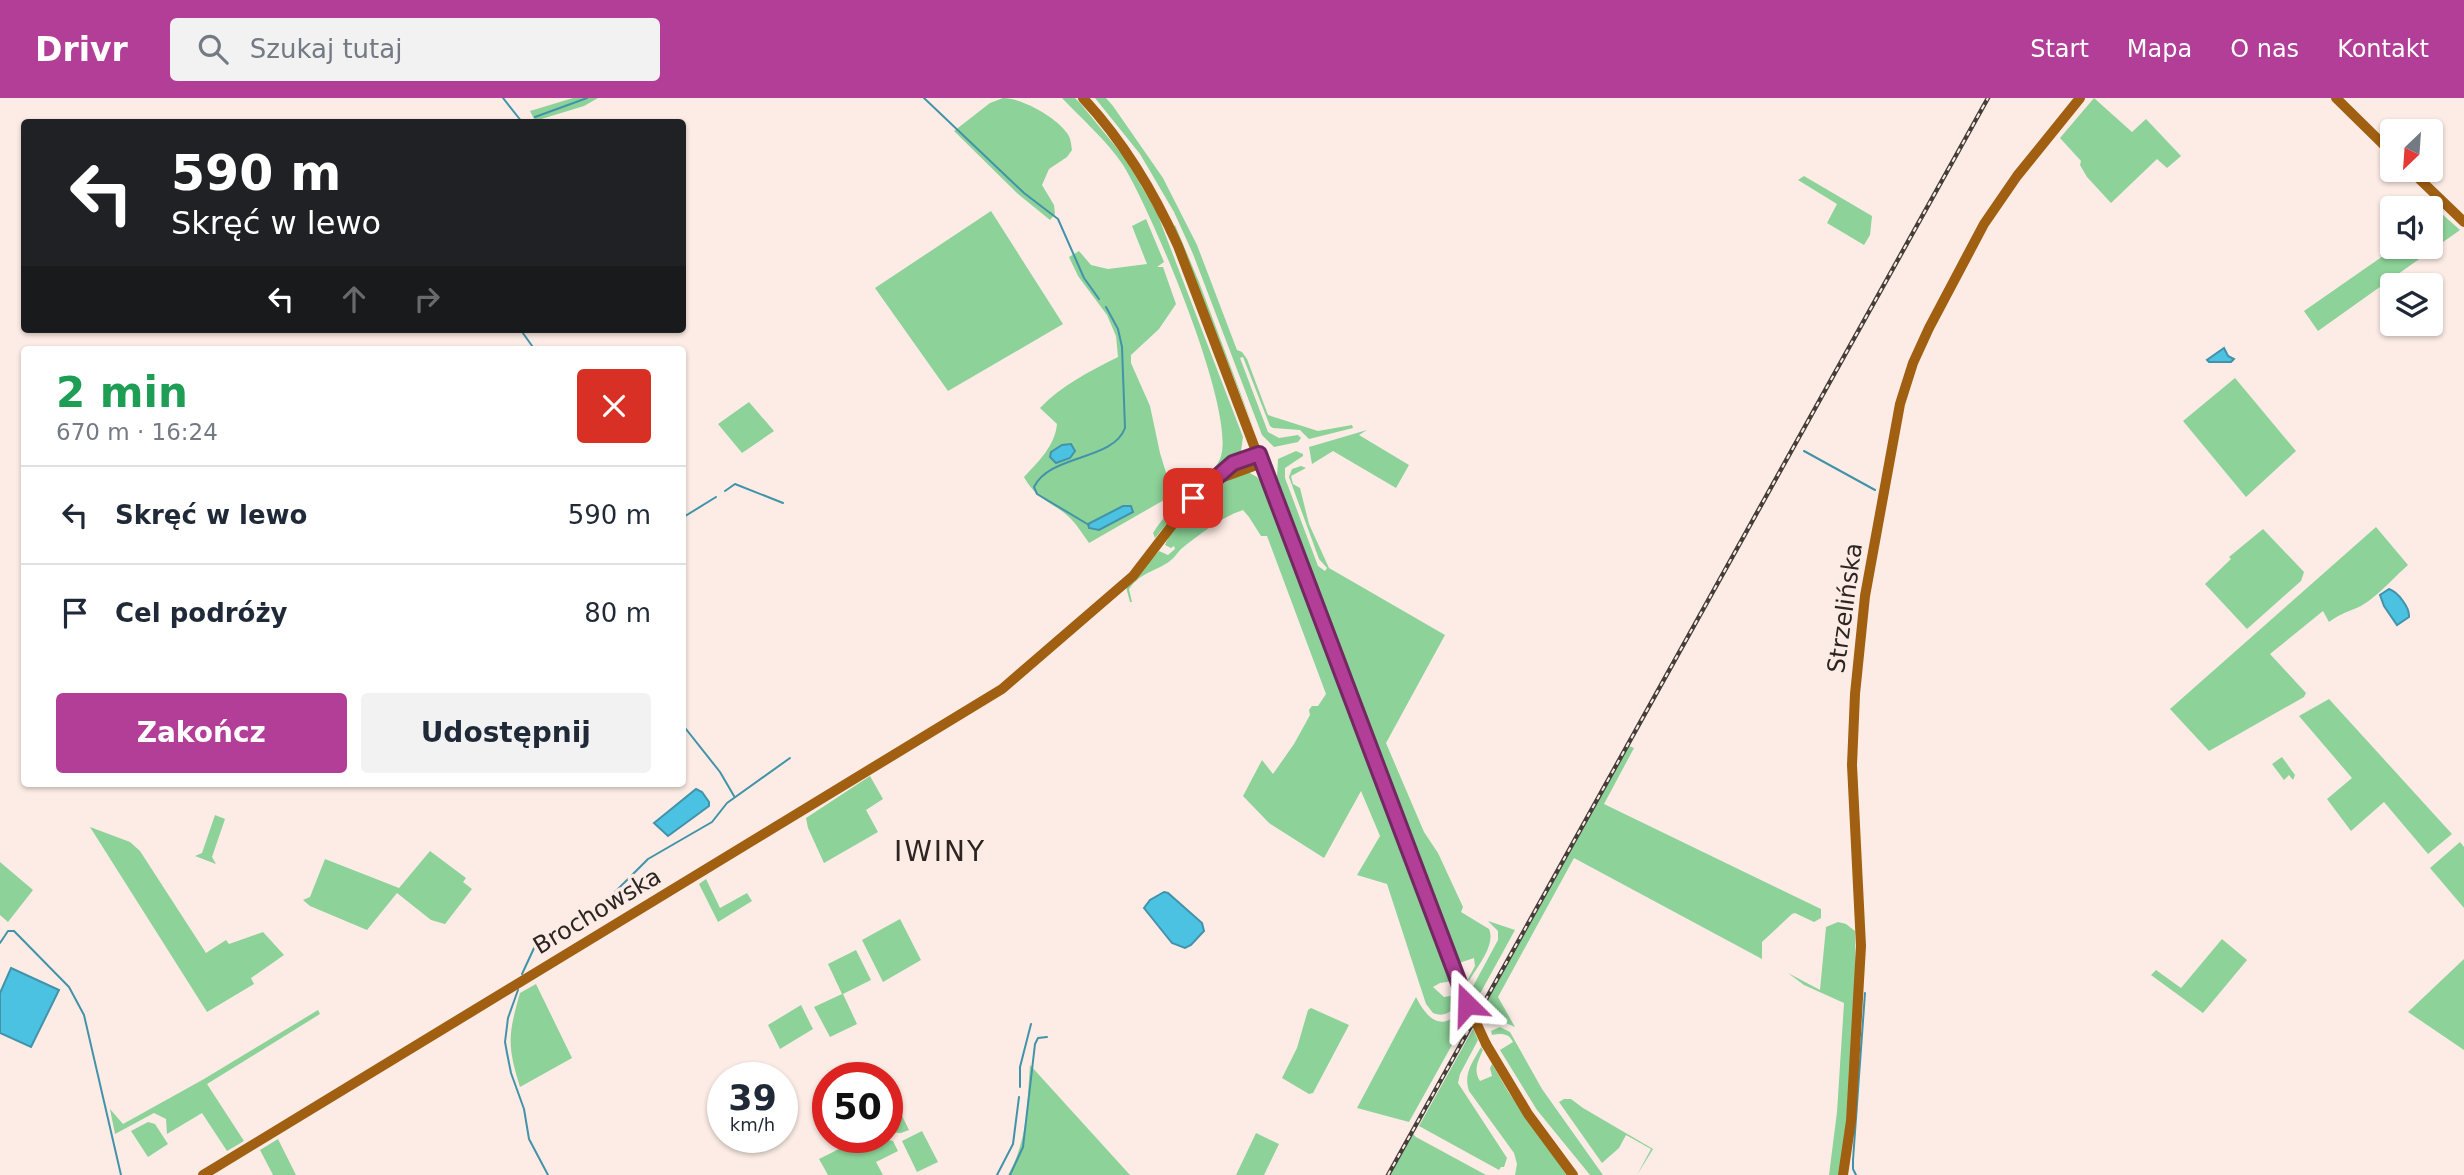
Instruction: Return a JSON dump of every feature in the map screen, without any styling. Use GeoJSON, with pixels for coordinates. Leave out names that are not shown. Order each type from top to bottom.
{"type":"FeatureCollection","features":[{"type":"Feature","properties":{"kind":"main road"},"geometry":{"type":"LineString","coordinates":[[1083,98],[1120,142],[1163,213],[1202,305],[1461,990],[1508,1083],[1573,1175]]}},
{"type":"Feature","properties":{"kind":"main road","name":"Strzelińska"},"geometry":{"type":"LineString","coordinates":[[1843,1175],[1851,1121],[1861,946],[1852,765],[1854,694],[1865,596],[1900,404],[1913,363],[1929,328],[1984,224],[2017,176],[2080,98]]}},
{"type":"Feature","properties":{"kind":"main road"},"geometry":{"type":"LineString","coordinates":[[2336,98],[2380,141]]}},
{"type":"Feature","properties":{"kind":"main road"},"geometry":{"type":"LineString","coordinates":[[2422,182],[2464,222]]}},
{"type":"Feature","properties":{"kind":"main road","name":"Brochowska"},"geometry":{"type":"LineString","coordinates":[[203,1175],[1002,689],[1133,576],[1184,509],[1214,480],[1260,459]]}},
{"type":"Feature","properties":{"kind":"main road"},"geometry":{"type":"LineString","coordinates":[[1537,1126],[1579,1175]]}},
{"type":"Feature","properties":{"kind":"green space"},"geometry":{"type":"Polygon","coordinates":[[[573,98],[598,98],[584,106],[542,119],[534,119],[530,111],[573,98]]]}},
{"type":"Feature","properties":{"kind":"green space"},"geometry":{"type":"Polygon","coordinates":[[[1003,98],[1019,101],[1038,110],[1062,127],[1069,137],[1072,150],[1067,157],[1049,169],[1042,185],[1054,205],[1055,214],[1050,220],[1018,194],[954,131],[990,103],[1003,98]]]}},
{"type":"Feature","properties":{"kind":"green space"},"geometry":{"type":"Polygon","coordinates":[[[1062,98],[1075,98],[1080,103],[1125,158],[1157,213],[1243,437],[1241,451],[1194,490],[1155,538],[1153,533],[1166,515],[1220,459],[1222,435],[1217,401],[1189,312],[1136,188],[1109,147],[1062,98]]]}},
{"type":"Feature","properties":{"kind":"green space"},"geometry":{"type":"Polygon","coordinates":[[[1095,98],[1106,98],[1113,106],[1163,178],[1197,245],[1237,350],[1247,359],[1268,415],[1318,431],[1352,425],[1353,428],[1309,439],[1300,430],[1273,428],[1243,357],[1240,358],[1268,432],[1279,438],[1298,435],[1301,438],[1298,442],[1274,447],[1262,435],[1193,254],[1174,212],[1140,154],[1095,98]]]}},
{"type":"Feature","properties":{"kind":"green space"},"geometry":{"type":"Polygon","coordinates":[[[2094,98],[2132,132],[2146,119],[2181,156],[2167,168],[2157,159],[2111,203],[2087,177],[2080,165],[2081,161],[2060,138],[2094,98]]]}},
{"type":"Feature","properties":{"kind":"green space"},"geometry":{"type":"Polygon","coordinates":[[[1804,176],[1872,216],[1870,235],[1864,245],[1827,223],[1837,204],[1798,180],[1804,176]]]}},
{"type":"Feature","properties":{"kind":"green space"},"geometry":{"type":"Polygon","coordinates":[[[991,211],[1063,324],[948,391],[875,288],[991,211]]]}},
{"type":"Feature","properties":{"kind":"green space"},"geometry":{"type":"Polygon","coordinates":[[[2443,215],[2460,230],[2443,242],[2443,215]]]}},
{"type":"Feature","properties":{"kind":"green space"},"geometry":{"type":"Polygon","coordinates":[[[1146,219],[1164,262],[1157,267],[1163,267],[1176,304],[1159,329],[1131,355],[1131,363],[1150,406],[1171,489],[1164,500],[1089,543],[1071,519],[1035,492],[1024,477],[1045,453],[1056,432],[1057,424],[1040,408],[1067,385],[1118,357],[1116,336],[1107,315],[1078,276],[1069,257],[1079,251],[1091,265],[1108,269],[1147,264],[1132,226],[1146,219]]]}},
{"type":"Feature","properties":{"kind":"green space"},"geometry":{"type":"Polygon","coordinates":[[[1174,226],[1199,282],[1255,432],[1174,226]]]}},
{"type":"Feature","properties":{"kind":"green space"},"geometry":{"type":"Polygon","coordinates":[[[2380,258],[2419,259],[2400,273],[2380,273],[2380,287],[2318,331],[2304,311],[2380,258]]]}},
{"type":"Feature","properties":{"kind":"green space"},"geometry":{"type":"Polygon","coordinates":[[[2235,378],[2296,451],[2246,497],[2183,421],[2235,378]]]}},
{"type":"Feature","properties":{"kind":"green space"},"geometry":{"type":"Polygon","coordinates":[[[749,402],[774,431],[742,453],[718,424],[749,402]]]}},
{"type":"Feature","properties":{"kind":"green space"},"geometry":{"type":"Polygon","coordinates":[[[1367,430],[1359,435],[1409,465],[1396,488],[1333,451],[1312,464],[1309,447],[1367,430]]]}},
{"type":"Feature","properties":{"kind":"green space"},"geometry":{"type":"Polygon","coordinates":[[[1296,451],[1303,456],[1285,468],[1285,478],[1318,566],[1325,571],[1327,568],[1319,559],[1289,477],[1292,469],[1301,466],[1306,468],[1291,476],[1293,484],[1300,488],[1309,524],[1329,568],[1445,635],[1386,743],[1424,832],[1438,853],[1463,907],[1461,912],[1489,929],[1488,949],[1469,981],[1475,966],[1474,958],[1459,963],[1277,477],[1278,459],[1296,451]]]}},
{"type":"Feature","properties":{"kind":"green space"},"geometry":{"type":"Polygon","coordinates":[[[1273,464],[1274,478],[1457,965],[1271,477],[1273,464]]]}},
{"type":"Feature","properties":{"kind":"green space"},"geometry":{"type":"Polygon","coordinates":[[[1248,472],[1261,482],[1453,981],[1433,987],[1444,997],[1457,995],[1457,1004],[1445,1014],[1433,1013],[1426,1004],[1387,884],[1357,875],[1380,836],[1361,791],[1324,858],[1269,823],[1243,796],[1262,760],[1273,774],[1294,744],[1310,715],[1309,710],[1312,706],[1318,706],[1326,694],[1267,536],[1261,536],[1243,510],[1235,513],[1203,532],[1170,561],[1139,579],[1129,589],[1130,602],[1126,587],[1159,551],[1168,555],[1175,549],[1174,546],[1171,548],[1165,545],[1188,509],[1212,487],[1248,472]]]}},
{"type":"Feature","properties":{"kind":"green space"},"geometry":{"type":"Polygon","coordinates":[[[2376,527],[2408,565],[2368,602],[2329,622],[2323,611],[2270,654],[2306,693],[2304,697],[2209,751],[2170,709],[2376,527]]]}},
{"type":"Feature","properties":{"kind":"green space"},"geometry":{"type":"Polygon","coordinates":[[[2263,529],[2304,572],[2301,581],[2247,629],[2205,584],[2231,559],[2229,557],[2263,529]]]}},
{"type":"Feature","properties":{"kind":"green space"},"geometry":{"type":"Polygon","coordinates":[[[2329,699],[2452,834],[2428,854],[2384,802],[2351,831],[2327,799],[2352,778],[2299,716],[2329,699]]]}},
{"type":"Feature","properties":{"kind":"green space"},"geometry":{"type":"Polygon","coordinates":[[[1629,746],[1634,748],[1604,804],[1821,909],[1821,918],[1814,922],[1792,914],[1762,942],[1762,959],[1574,858],[1498,997],[1515,1027],[1501,1021],[1487,1024],[1481,1012],[1629,746]]]}},
{"type":"Feature","properties":{"kind":"green space"},"geometry":{"type":"Polygon","coordinates":[[[2282,757],[2295,775],[2293,780],[2289,775],[2284,780],[2272,764],[2282,757]]]}},
{"type":"Feature","properties":{"kind":"green space"},"geometry":{"type":"Polygon","coordinates":[[[870,776],[883,799],[866,810],[878,832],[824,863],[806,818],[870,776]]]}},
{"type":"Feature","properties":{"kind":"green space"},"geometry":{"type":"Polygon","coordinates":[[[215,815],[225,819],[212,857],[216,864],[195,856],[202,853],[215,815]]]}},
{"type":"Feature","properties":{"kind":"green space"},"geometry":{"type":"Polygon","coordinates":[[[90,827],[130,842],[140,851],[206,953],[226,940],[229,944],[263,932],[284,955],[251,978],[254,984],[207,1012],[90,827]]]}},
{"type":"Feature","properties":{"kind":"green space"},"geometry":{"type":"Polygon","coordinates":[[[2460,842],[2464,847],[2464,908],[2430,868],[2460,842]]]}},
{"type":"Feature","properties":{"kind":"green space"},"geometry":{"type":"Polygon","coordinates":[[[430,851],[466,878],[463,882],[472,889],[445,924],[431,920],[397,893],[367,930],[310,906],[303,900],[310,897],[325,859],[399,888],[430,851]]]}},
{"type":"Feature","properties":{"kind":"green space"},"geometry":{"type":"Polygon","coordinates":[[[0,862],[33,890],[8,922],[0,915],[0,862]]]}},
{"type":"Feature","properties":{"kind":"green space"},"geometry":{"type":"Polygon","coordinates":[[[706,879],[720,908],[747,893],[752,901],[718,922],[699,884],[706,879]]]}},
{"type":"Feature","properties":{"kind":"green space"},"geometry":{"type":"Polygon","coordinates":[[[900,919],[921,960],[883,982],[862,940],[900,919]]]}},
{"type":"Feature","properties":{"kind":"green space"},"geometry":{"type":"Polygon","coordinates":[[[1488,921],[1515,930],[1476,1001],[1471,990],[1498,940],[1498,931],[1488,921]]]}},
{"type":"Feature","properties":{"kind":"green space"},"geometry":{"type":"Polygon","coordinates":[[[1838,922],[1855,931],[1856,990],[1849,1104],[1839,1175],[1829,1175],[1837,1112],[1844,1003],[1804,985],[1788,973],[1820,990],[1826,927],[1838,922]]]}},
{"type":"Feature","properties":{"kind":"green space"},"geometry":{"type":"Polygon","coordinates":[[[2222,939],[2247,960],[2203,1013],[2151,975],[2156,970],[2181,988],[2222,939]]]}},
{"type":"Feature","properties":{"kind":"green space"},"geometry":{"type":"Polygon","coordinates":[[[856,950],[871,980],[843,994],[857,1024],[830,1037],[814,1007],[842,994],[828,964],[856,950]]]}},
{"type":"Feature","properties":{"kind":"green space"},"geometry":{"type":"Polygon","coordinates":[[[2464,959],[2464,1050],[2408,1012],[2464,959]]]}},
{"type":"Feature","properties":{"kind":"green space"},"geometry":{"type":"Polygon","coordinates":[[[536,984],[572,1058],[520,1087],[511,1050],[511,1030],[520,993],[536,984]]]}},
{"type":"Feature","properties":{"kind":"green space"},"geometry":{"type":"Polygon","coordinates":[[[1416,997],[1425,1012],[1436,1021],[1448,1020],[1462,1008],[1467,1018],[1409,1122],[1357,1108],[1416,997]]]}},
{"type":"Feature","properties":{"kind":"green space"},"geometry":{"type":"Polygon","coordinates":[[[801,1005],[813,1029],[780,1049],[768,1025],[801,1005]]]}},
{"type":"Feature","properties":{"kind":"green space"},"geometry":{"type":"Polygon","coordinates":[[[1311,1008],[1349,1025],[1313,1093],[1309,1094],[1282,1078],[1297,1048],[1308,1010],[1311,1008]]]}},
{"type":"Feature","properties":{"kind":"green space"},"geometry":{"type":"Polygon","coordinates":[[[318,1010],[320,1014],[207,1084],[244,1141],[227,1151],[202,1113],[167,1134],[166,1119],[154,1113],[115,1134],[110,1109],[123,1124],[318,1010]]]}},
{"type":"Feature","properties":{"kind":"green space"},"geometry":{"type":"Polygon","coordinates":[[[1500,1027],[1510,1032],[1542,1089],[1603,1175],[1590,1175],[1537,1110],[1500,1050],[1513,1042],[1504,1034],[1492,1035],[1491,1031],[1500,1027]]]}},
{"type":"Feature","properties":{"kind":"green space"},"geometry":{"type":"Polygon","coordinates":[[[1473,1029],[1478,1040],[1458,1083],[1507,1158],[1504,1167],[1499,1170],[1419,1126],[1473,1029]]]}},
{"type":"Feature","properties":{"kind":"green space"},"geometry":{"type":"Polygon","coordinates":[[[1481,1047],[1483,1050],[1477,1069],[1480,1081],[1492,1076],[1492,1064],[1509,1093],[1568,1175],[1515,1175],[1517,1164],[1514,1153],[1467,1085],[1468,1073],[1481,1047]]]}},
{"type":"Feature","properties":{"kind":"green space"},"geometry":{"type":"Polygon","coordinates":[[[1030,1065],[1130,1175],[1008,1175],[1023,1135],[1030,1065]]]}},
{"type":"Feature","properties":{"kind":"green space"},"geometry":{"type":"Polygon","coordinates":[[[1571,1099],[1653,1149],[1637,1175],[1651,1149],[1626,1135],[1619,1148],[1602,1163],[1559,1102],[1571,1099]]]}},
{"type":"Feature","properties":{"kind":"green space"},"geometry":{"type":"Polygon","coordinates":[[[903,1118],[909,1130],[903,1132],[903,1118]]]}},
{"type":"Feature","properties":{"kind":"green space"},"geometry":{"type":"Polygon","coordinates":[[[148,1122],[155,1124],[168,1144],[148,1157],[131,1131],[148,1122]]]}},
{"type":"Feature","properties":{"kind":"green space"},"geometry":{"type":"Polygon","coordinates":[[[922,1131],[938,1162],[917,1172],[903,1140],[922,1131]]]}},
{"type":"Feature","properties":{"kind":"green space"},"geometry":{"type":"Polygon","coordinates":[[[1256,1133],[1279,1144],[1264,1175],[1236,1175],[1256,1133]]]}},
{"type":"Feature","properties":{"kind":"green space"},"geometry":{"type":"Polygon","coordinates":[[[1413,1134],[1416,1137],[1486,1175],[1390,1175],[1413,1134]]]}},
{"type":"Feature","properties":{"kind":"green space"},"geometry":{"type":"Polygon","coordinates":[[[278,1139],[296,1175],[273,1175],[260,1150],[278,1139]]]}},
{"type":"Feature","properties":{"kind":"green space"},"geometry":{"type":"Polygon","coordinates":[[[831,1153],[894,1153],[876,1162],[883,1175],[828,1175],[819,1159],[831,1153]]]}},
{"type":"Feature","properties":{"kind":"water"},"geometry":{"type":"Polygon","coordinates":[[[2224,348],[2228,356],[2234,359],[2231,362],[2207,360],[2224,348]]]}},
{"type":"Feature","properties":{"kind":"water"},"geometry":{"type":"Polygon","coordinates":[[[1071,444],[1075,451],[1070,458],[1056,463],[1050,457],[1051,452],[1062,445],[1071,444]]]}},
{"type":"Feature","properties":{"kind":"water"},"geometry":{"type":"Polygon","coordinates":[[[1123,506],[1131,506],[1133,512],[1099,530],[1089,528],[1088,524],[1123,506]]]}},
{"type":"Feature","properties":{"kind":"water"},"geometry":{"type":"Polygon","coordinates":[[[2389,589],[2400,597],[2409,613],[2409,617],[2397,625],[2380,595],[2389,589]]]}},
{"type":"Feature","properties":{"kind":"water"},"geometry":{"type":"Polygon","coordinates":[[[696,789],[702,792],[709,806],[668,836],[654,823],[696,789]]]}},
{"type":"Feature","properties":{"kind":"water"},"geometry":{"type":"Polygon","coordinates":[[[1164,892],[1202,923],[1204,931],[1185,948],[1172,943],[1144,908],[1150,900],[1164,892]]]}},
{"type":"Feature","properties":{"kind":"water"},"geometry":{"type":"Polygon","coordinates":[[[11,968],[59,990],[31,1047],[0,1033],[0,993],[11,968]]]}},
{"type":"Feature","properties":{"kind":"waterway"},"geometry":{"type":"LineString","coordinates":[[503,98],[520,119]]}},
{"type":"Feature","properties":{"kind":"waterway"},"geometry":{"type":"LineString","coordinates":[[535,117],[587,98]]}},
{"type":"Feature","properties":{"kind":"waterway"},"geometry":{"type":"LineString","coordinates":[[924,98],[1024,193],[1058,219],[1084,278],[1099,299]]}},
{"type":"Feature","properties":{"kind":"waterway"},"geometry":{"type":"LineString","coordinates":[[1089,525],[1037,494],[1034,487],[1042,476],[1053,468],[1108,446],[1118,439],[1125,428],[1122,347],[1118,329],[1106,307]]}},
{"type":"Feature","properties":{"kind":"waterway"},"geometry":{"type":"LineString","coordinates":[[523,333],[532,346]]}},
{"type":"Feature","properties":{"kind":"waterway"},"geometry":{"type":"LineString","coordinates":[[1804,451],[1875,490]]}},
{"type":"Feature","properties":{"kind":"waterway"},"geometry":{"type":"LineString","coordinates":[[725,491],[735,484],[783,503]]}},
{"type":"Feature","properties":{"kind":"waterway"},"geometry":{"type":"LineString","coordinates":[[686,516],[716,497]]}},
{"type":"Feature","properties":{"kind":"waterway"},"geometry":{"type":"LineString","coordinates":[[686,729],[720,772],[734,796]]}},
{"type":"Feature","properties":{"kind":"waterway"},"geometry":{"type":"LineString","coordinates":[[613,894],[648,859],[712,822],[727,803],[790,758]]}},
{"type":"Feature","properties":{"kind":"waterway"},"geometry":{"type":"LineString","coordinates":[[522,974],[535,946],[561,932],[607,899]]}},
{"type":"Feature","properties":{"kind":"waterway"},"geometry":{"type":"LineString","coordinates":[[0,943],[8,931],[14,931],[69,987],[84,1015],[121,1175]]}},
{"type":"Feature","properties":{"kind":"waterway"},"geometry":{"type":"LineString","coordinates":[[518,990],[508,1018],[505,1042],[511,1073],[524,1109],[529,1139],[548,1175]]}},
{"type":"Feature","properties":{"kind":"waterway"},"geometry":{"type":"LineString","coordinates":[[1856,1175],[1853,1160],[1865,993]]}},
{"type":"Feature","properties":{"kind":"waterway"},"geometry":{"type":"LineString","coordinates":[[1020,1087],[1020,1067],[1031,1024]]}},
{"type":"Feature","properties":{"kind":"waterway"},"geometry":{"type":"LineString","coordinates":[[1010,1175],[1023,1147],[1035,1044],[1038,1038],[1047,1037]]}},
{"type":"Feature","properties":{"kind":"waterway"},"geometry":{"type":"LineString","coordinates":[[997,1175],[1013,1144],[1019,1097]]}},
{"type":"Feature","properties":{"kind":"railway"},"geometry":{"type":"LineString","coordinates":[[1388,1175],[1988,98]]}},
{"type":"Feature","properties":{"kind":"district","name":"IWINY"},"geometry":{"type":"Point","coordinates":[940,851]}},
{"type":"Feature","properties":{"kind":"route"},"geometry":{"type":"LineString","coordinates":[[1193,498],[1233,463],[1259,454],[1467,1004]]}}]}
